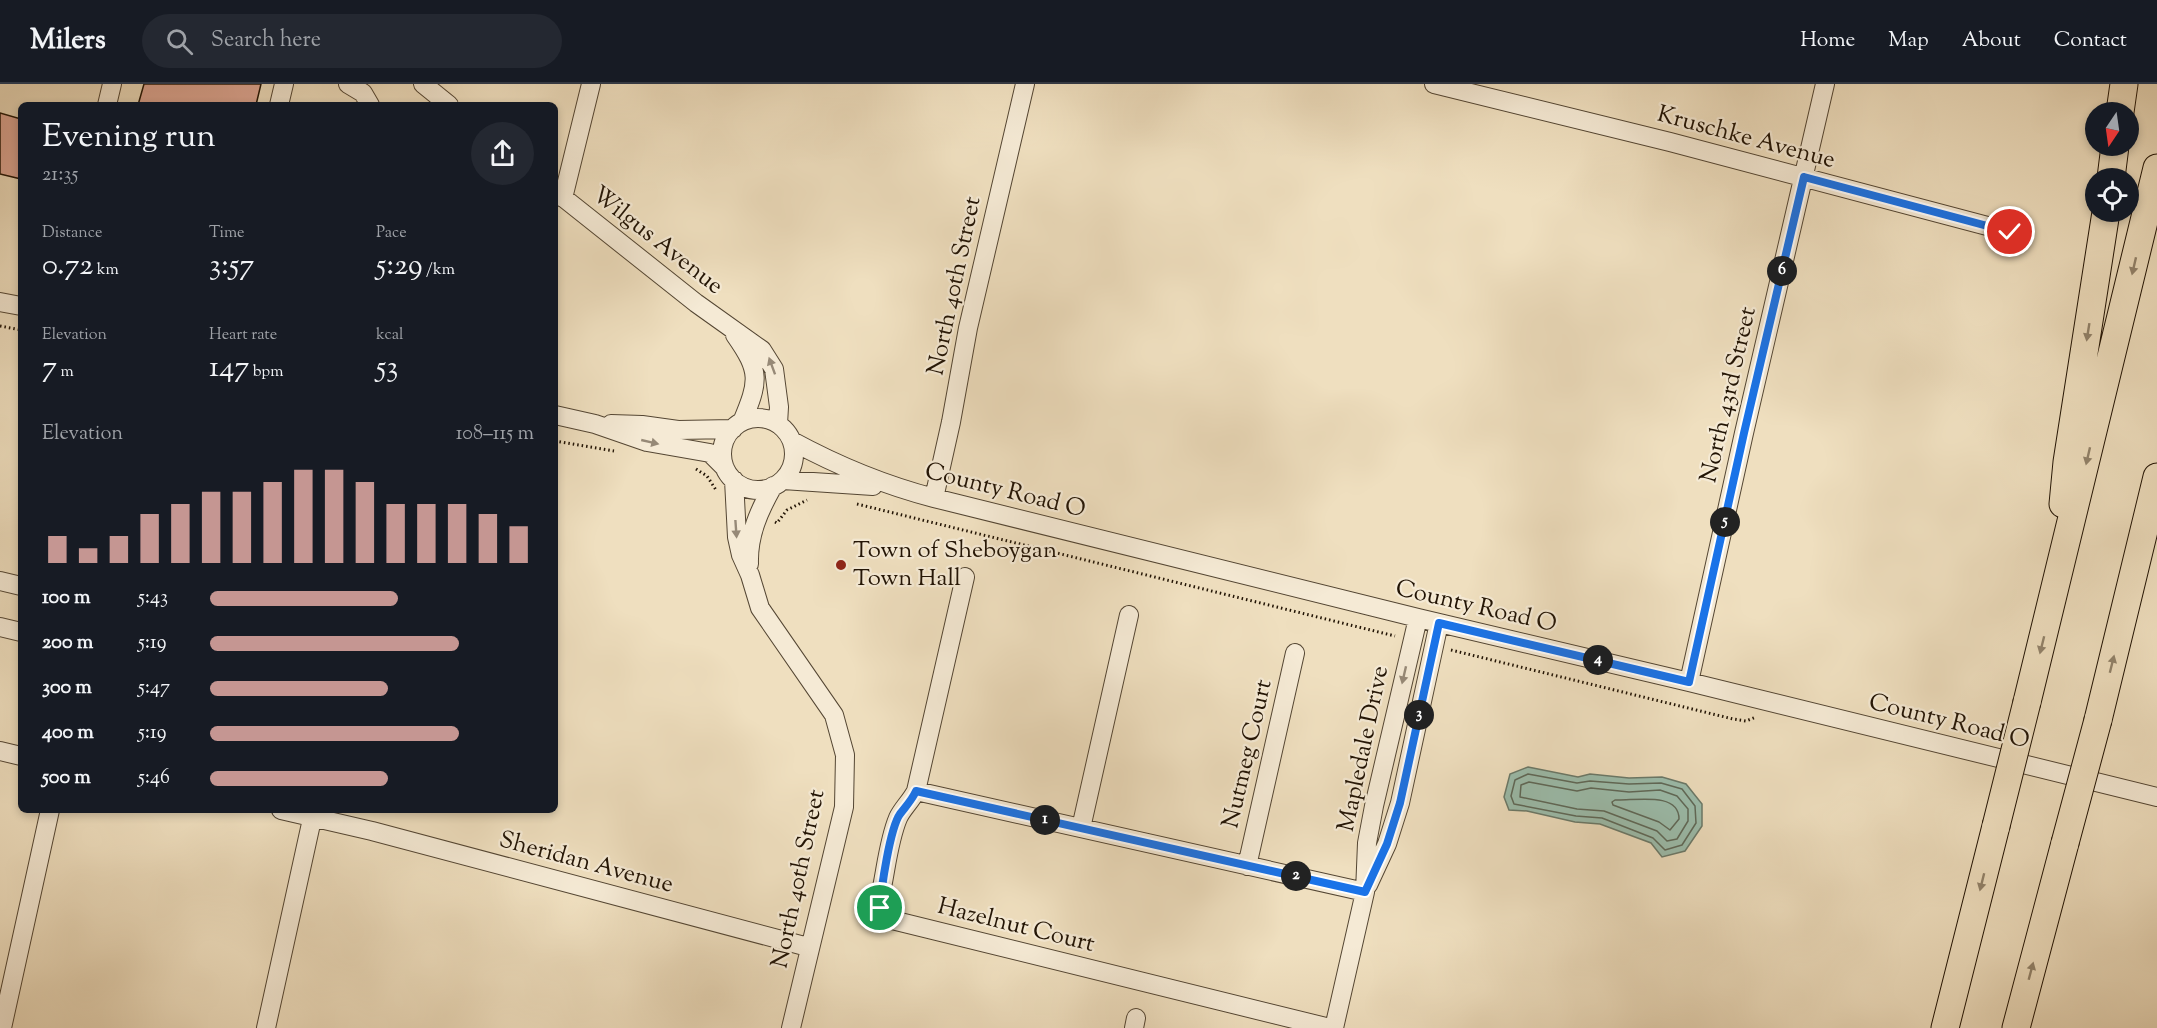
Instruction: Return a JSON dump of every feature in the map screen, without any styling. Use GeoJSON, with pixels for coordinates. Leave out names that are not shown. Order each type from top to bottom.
{"type":"FeatureCollection","features":[{"type":"Feature","properties":{"kind":"highway"},"geometry":{"type":"LineString","coordinates":[[2121,102],[2124,84]]}},
{"type":"Feature","properties":{"kind":"highway"},"geometry":{"type":"LineString","coordinates":[[1945,1028],[2057,586],[2157,168]]}},
{"type":"Feature","properties":{"kind":"highway"},"geometry":{"type":"LineString","coordinates":[[2057,586],[2067,462],[2104,222]]}},
{"type":"Feature","properties":{"kind":"highway"},"geometry":{"type":"LineString","coordinates":[[2016,1028],[2098,720],[2157,477]]}},
{"type":"Feature","properties":{"kind":"highway"},"geometry":{"type":"LineString","coordinates":[[2126,603],[2157,520]]}},
{"type":"Feature","properties":{"kind":"street"},"geometry":{"type":"LineString","coordinates":[[108,102],[112,84]]}},
{"type":"Feature","properties":{"kind":"street"},"geometry":{"type":"LineString","coordinates":[[280,102],[284,84]]}},
{"type":"Feature","properties":{"kind":"street"},"geometry":{"type":"LineString","coordinates":[[348,84],[363,93],[368,102]]}},
{"type":"Feature","properties":{"kind":"street"},"geometry":{"type":"LineString","coordinates":[[423,84],[445,102]]}},
{"type":"Feature","properties":{"kind":"street"},"geometry":{"type":"LineString","coordinates":[[559,194],[591,84]]}},
{"type":"Feature","properties":{"kind":"street","name":"North 40th Street"},"geometry":{"type":"LineString","coordinates":[[934,498],[968,328],[1025,84]]}},
{"type":"Feature","properties":{"kind":"street","name":"Kruschke Avenue"},"geometry":{"type":"LineString","coordinates":[[1434,84],[1804,177],[2010,232]]}},
{"type":"Feature","properties":{"kind":"street","name":"North 43rd Street"},"geometry":{"type":"LineString","coordinates":[[1689,682],[1744,433],[1826,84]]}},
{"type":"Feature","properties":{"kind":"street","name":"Wilgus Avenue"},"geometry":{"type":"LineString","coordinates":[[559,194],[730,328],[757,344],[772,363],[777,385],[778,424]]}},
{"type":"Feature","properties":{"kind":"street"},"geometry":{"type":"LineString","coordinates":[[0,302],[18,305]]}},
{"type":"Feature","properties":{"kind":"street","name":"Wilgus Avenue"},"geometry":{"type":"LineString","coordinates":[[730,328],[748,354],[755,375],[753,397],[738,425]]}},
{"type":"Feature","properties":{"kind":"street"},"geometry":{"type":"LineString","coordinates":[[558,416],[594,424],[647,442],[710,453],[730,474],[753,489],[778,483],[893,487]]}},
{"type":"Feature","properties":{"kind":"street"},"geometry":{"type":"LineString","coordinates":[[594,424],[642,425],[678,430],[738,425],[754,418],[766,419],[778,424],[792,441],[794,462],[757,515],[749,553],[750,575]]}},
{"type":"Feature","properties":{"kind":"street"},"geometry":{"type":"LineString","coordinates":[[730,474],[723,447],[738,425]]}},
{"type":"Feature","properties":{"kind":"street","name":"County Road O"},"geometry":{"type":"LineString","coordinates":[[792,441],[831,463],[893,487],[934,498],[2157,797]]}},
{"type":"Feature","properties":{"kind":"street","name":"North 40th Street"},"geometry":{"type":"LineString","coordinates":[[730,474],[736,537],[760,608],[834,715],[845,755],[844,807],[790,1028]]}},
{"type":"Feature","properties":{"kind":"street"},"geometry":{"type":"LineString","coordinates":[[965,578],[916,791],[1365,892]]}},
{"type":"Feature","properties":{"kind":"street"},"geometry":{"type":"LineString","coordinates":[[0,581],[18,585]]}},
{"type":"Feature","properties":{"kind":"street"},"geometry":{"type":"LineString","coordinates":[[1081,828],[1129,615]]}},
{"type":"Feature","properties":{"kind":"street","name":"Mapledale Drive"},"geometry":{"type":"LineString","coordinates":[[1365,892],[1367,843],[1372,815],[1418,618]]}},
{"type":"Feature","properties":{"kind":"street","name":"Mapledale Drive"},"geometry":{"type":"LineString","coordinates":[[1332,1028],[1365,892],[1387,844],[1400,803],[1439,623]]}},
{"type":"Feature","properties":{"kind":"street"},"geometry":{"type":"LineString","coordinates":[[0,627],[18,631]]}},
{"type":"Feature","properties":{"kind":"street","name":"Nutmeg Court"},"geometry":{"type":"LineString","coordinates":[[1247,866],[1295,653]]}},
{"type":"Feature","properties":{"kind":"street"},"geometry":{"type":"LineString","coordinates":[[0,751],[18,755]]}},
{"type":"Feature","properties":{"kind":"street","name":"Hazelnut Court"},"geometry":{"type":"LineString","coordinates":[[916,791],[910,804],[899,814],[880,897],[880,908],[892,920],[1332,1028]]}},
{"type":"Feature","properties":{"kind":"street"},"geometry":{"type":"LineString","coordinates":[[2,1028],[49,813]]}},
{"type":"Feature","properties":{"kind":"street"},"geometry":{"type":"LineString","coordinates":[[266,1028],[313,813]]}},
{"type":"Feature","properties":{"kind":"street","name":"Sheridan Avenue"},"geometry":{"type":"LineString","coordinates":[[313,813],[808,947]]}},
{"type":"Feature","properties":{"kind":"path"},"geometry":{"type":"LineString","coordinates":[[0,326],[18,329]]}},
{"type":"Feature","properties":{"kind":"path"},"geometry":{"type":"LineString","coordinates":[[558,442],[620,452]]}},
{"type":"Feature","properties":{"kind":"path"},"geometry":{"type":"LineString","coordinates":[[692,467],[707,476],[718,496]]}},
{"type":"Feature","properties":{"kind":"path"},"geometry":{"type":"LineString","coordinates":[[757,515],[777,523],[787,510],[813,498]]}},
{"type":"Feature","properties":{"kind":"path"},"geometry":{"type":"LineString","coordinates":[[851,502],[1413,640]]}},
{"type":"Feature","properties":{"kind":"path"},"geometry":{"type":"LineString","coordinates":[[1434,646],[1733,719],[1752,720],[1768,702]]}},
{"type":"Feature","properties":{"kind":"water"},"geometry":{"type":"Polygon","coordinates":[[[1528,767],[1578,777],[1590,774],[1629,778],[1662,777],[1686,784],[1702,804],[1702,826],[1685,851],[1662,857],[1651,843],[1600,824],[1575,822],[1527,811],[1509,810],[1504,797],[1510,774],[1528,767]]]}},
{"type":"Feature","properties":{"kind":"building"},"geometry":{"type":"Polygon","coordinates":[[[144,84],[261,84],[257,102],[139,102],[144,84]]]}},
{"type":"Feature","properties":{"kind":"building"},"geometry":{"type":"Polygon","coordinates":[[[0,113],[18,118],[18,178],[0,174],[0,113]]]}},
{"type":"Feature","properties":{"kind":"place","name":"Town of Sheboygan Town Hall"},"geometry":{"type":"Point","coordinates":[841,565]}},
{"type":"Feature","properties":{"kind":"route"},"geometry":{"type":"LineString","coordinates":[[880,908],[880,897],[894,829],[899,814],[910,804],[916,791],[1365,892],[1387,844],[1400,803],[1439,623],[1689,682],[1804,177],[2010,232]]}}]}
